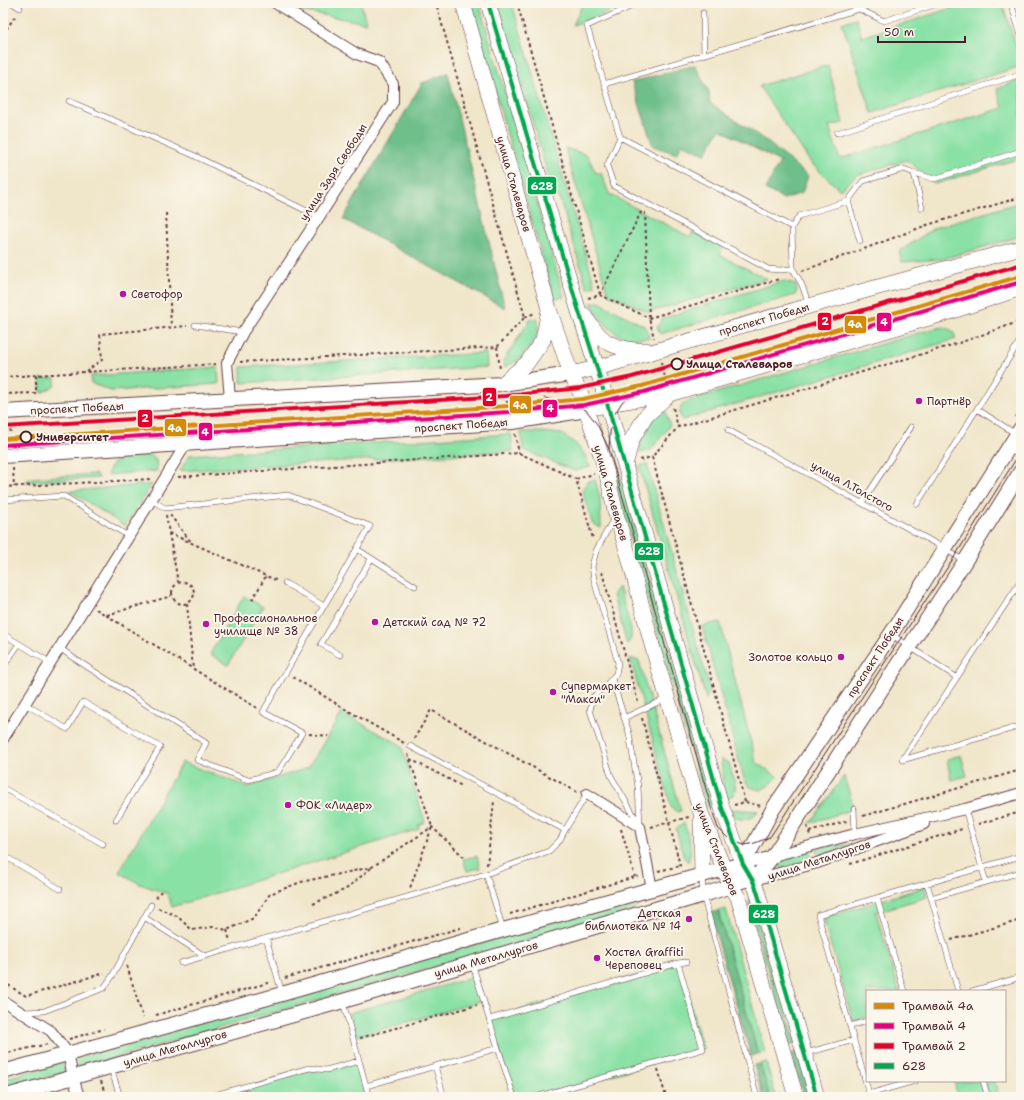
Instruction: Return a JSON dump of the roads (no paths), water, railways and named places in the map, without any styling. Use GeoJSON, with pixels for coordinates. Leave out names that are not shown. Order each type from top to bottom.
{"type":"FeatureCollection","features":[{"type":"Feature","properties":{"kind":"main road","name":"улица Сталеваров"},"geometry":{"type":"LineString","coordinates":[[463,3],[549,309],[571,374],[581,394],[606,470],[616,514],[652,645],[701,813],[731,886],[738,897],[796,1097]]}},
{"type":"Feature","properties":{"kind":"main road","name":"улица Сталеваров"},"geometry":{"type":"LineString","coordinates":[[488,3],[576,302],[597,368],[722,808],[743,864],[753,881],[759,897],[817,1097]]}},
{"type":"Feature","properties":{"kind":"main road","name":"проспект Победы"},"geometry":{"type":"LineString","coordinates":[[571,374],[597,368],[809,306],[1021,248]]}},
{"type":"Feature","properties":{"kind":"main road","name":"проспект Победы"},"geometry":{"type":"LineString","coordinates":[[586,410],[607,404],[669,394],[953,311],[1021,288]]}},
{"type":"Feature","properties":{"kind":"main road"},"geometry":{"type":"LineString","coordinates":[[576,302],[591,327],[608,343],[635,351],[657,350]]}},
{"type":"Feature","properties":{"kind":"main road"},"geometry":{"type":"LineString","coordinates":[[502,384],[527,363],[543,340],[549,309]]}},
{"type":"Feature","properties":{"kind":"main road"},"geometry":{"type":"LineString","coordinates":[[625,465],[632,439],[646,416],[669,394]]}},
{"type":"Feature","properties":{"kind":"main road"},"geometry":{"type":"LineString","coordinates":[[701,813],[702,875]]}},
{"type":"Feature","properties":{"kind":"street","name":"улица Заря Свободы"},"geometry":{"type":"LineString","coordinates":[[230,399],[227,363],[243,332],[393,102],[393,84],[379,62],[357,54],[274,3]]}},
{"type":"Feature","properties":{"kind":"street","name":"проспект Победы"},"geometry":{"type":"LineString","coordinates":[[7,418],[230,399],[502,384],[571,374]]}},
{"type":"Feature","properties":{"kind":"street","name":"проспект Победы"},"geometry":{"type":"LineString","coordinates":[[3,456],[513,422],[586,410]]}},
{"type":"Feature","properties":{"kind":"street","name":"проспект Победы"},"geometry":{"type":"LineString","coordinates":[[731,886],[773,809],[891,634],[1008,448],[1020,433]]}},
{"type":"Feature","properties":{"kind":"street"},"geometry":{"type":"LineString","coordinates":[[3,739],[186,444]]}},
{"type":"Feature","properties":{"kind":"street","name":"проспект Победы"},"geometry":{"type":"LineString","coordinates":[[753,881],[773,856],[910,647],[1021,471]]}},
{"type":"Feature","properties":{"kind":"street","name":"улица Металлургов"},"geometry":{"type":"LineString","coordinates":[[3,1072],[282,994],[502,923],[652,889],[855,834],[965,809],[1021,793]]}},
{"type":"Feature","properties":{"kind":"street"},"geometry":{"type":"LineString","coordinates":[[586,795],[640,826],[652,889]]}},
{"type":"Feature","properties":{"kind":"street","name":"улица Металлургов"},"geometry":{"type":"LineString","coordinates":[[3,1097],[343,1001],[731,886],[817,863],[965,809]]}},
{"type":"Feature","properties":{"kind":"street"},"geometry":{"type":"LineString","coordinates":[[3,1002],[51,1031],[68,1053],[79,1097]]}},
{"type":"Feature","properties":{"kind":"lane"},"geometry":{"type":"LineString","coordinates":[[12,3],[20,8]]}},
{"type":"Feature","properties":{"kind":"lane"},"geometry":{"type":"LineString","coordinates":[[629,3],[630,7],[587,26],[620,137],[606,166],[614,186],[768,269],[794,271]]}},
{"type":"Feature","properties":{"kind":"lane"},"geometry":{"type":"LineString","coordinates":[[604,84],[704,55],[858,6],[884,20],[940,3]]}},
{"type":"Feature","properties":{"kind":"lane"},"geometry":{"type":"LineString","coordinates":[[1010,3],[1021,36]]}},
{"type":"Feature","properties":{"kind":"lane"},"geometry":{"type":"LineString","coordinates":[[703,13],[704,55]]}},
{"type":"Feature","properties":{"kind":"lane"},"geometry":{"type":"LineString","coordinates":[[837,133],[1021,74]]}},
{"type":"Feature","properties":{"kind":"lane"},"geometry":{"type":"LineString","coordinates":[[69,101],[193,156],[318,217]]}},
{"type":"Feature","properties":{"kind":"lane"},"geometry":{"type":"LineString","coordinates":[[620,137],[792,227]]}},
{"type":"Feature","properties":{"kind":"lane"},"geometry":{"type":"LineString","coordinates":[[809,306],[802,286],[794,271],[792,227],[799,216],[848,201],[863,181],[904,169],[914,174],[934,179],[1021,151]]}},
{"type":"Feature","properties":{"kind":"lane"},"geometry":{"type":"LineString","coordinates":[[914,174],[922,208]]}},
{"type":"Feature","properties":{"kind":"lane"},"geometry":{"type":"LineString","coordinates":[[848,201],[860,241]]}},
{"type":"Feature","properties":{"kind":"lane"},"geometry":{"type":"LineString","coordinates":[[194,325],[243,332]]}},
{"type":"Feature","properties":{"kind":"lane"},"geometry":{"type":"LineString","coordinates":[[917,504],[1021,338]]}},
{"type":"Feature","properties":{"kind":"lane"},"geometry":{"type":"LineString","coordinates":[[977,409],[1020,433]]}},
{"type":"Feature","properties":{"kind":"lane"},"geometry":{"type":"LineString","coordinates":[[862,504],[911,427]]}},
{"type":"Feature","properties":{"kind":"lane","name":"улица Л.Толстого"},"geometry":{"type":"LineString","coordinates":[[728,430],[944,548],[965,561]]}},
{"type":"Feature","properties":{"kind":"lane"},"geometry":{"type":"LineString","coordinates":[[1008,448],[1021,456]]}},
{"type":"Feature","properties":{"kind":"lane"},"geometry":{"type":"LineString","coordinates":[[60,648],[206,743],[197,760],[248,780],[278,772],[302,734],[263,712],[370,526],[288,495],[164,508],[151,500]]}},
{"type":"Feature","properties":{"kind":"lane"},"geometry":{"type":"LineString","coordinates":[[3,500],[64,496],[128,536]]}},
{"type":"Feature","properties":{"kind":"lane"},"geometry":{"type":"LineString","coordinates":[[616,514],[596,551],[592,566],[594,580],[618,663],[616,674],[593,697],[590,710],[611,776],[640,826]]}},
{"type":"Feature","properties":{"kind":"lane"},"geometry":{"type":"LineString","coordinates":[[357,549],[415,586]]}},
{"type":"Feature","properties":{"kind":"lane"},"geometry":{"type":"LineString","coordinates":[[340,655],[321,644],[371,559]]}},
{"type":"Feature","properties":{"kind":"lane"},"geometry":{"type":"LineString","coordinates":[[1021,581],[902,760],[1021,726]]}},
{"type":"Feature","properties":{"kind":"lane"},"geometry":{"type":"LineString","coordinates":[[285,583],[324,606]]}},
{"type":"Feature","properties":{"kind":"lane"},"geometry":{"type":"LineString","coordinates":[[3,634],[50,663]]}},
{"type":"Feature","properties":{"kind":"lane"},"geometry":{"type":"LineString","coordinates":[[891,634],[956,677]]}},
{"type":"Feature","properties":{"kind":"lane"},"geometry":{"type":"LineString","coordinates":[[3,668],[19,644]]}},
{"type":"Feature","properties":{"kind":"lane"},"geometry":{"type":"LineString","coordinates":[[612,679],[629,734],[638,787],[640,826]]}},
{"type":"Feature","properties":{"kind":"lane"},"geometry":{"type":"LineString","coordinates":[[624,718],[668,698]]}},
{"type":"Feature","properties":{"kind":"lane"},"geometry":{"type":"LineString","coordinates":[[25,704],[67,729],[83,702],[160,747],[116,820]]}},
{"type":"Feature","properties":{"kind":"lane"},"geometry":{"type":"LineString","coordinates":[[408,747],[565,830]]}},
{"type":"Feature","properties":{"kind":"lane"},"geometry":{"type":"LineString","coordinates":[[3,788],[103,844]]}},
{"type":"Feature","properties":{"kind":"lane"},"geometry":{"type":"LineString","coordinates":[[181,963],[486,874],[549,851],[560,840],[586,795]]}},
{"type":"Feature","properties":{"kind":"lane"},"geometry":{"type":"LineString","coordinates":[[965,809],[986,882]]}},
{"type":"Feature","properties":{"kind":"lane"},"geometry":{"type":"LineString","coordinates":[[854,810],[855,834]]}},
{"type":"Feature","properties":{"kind":"lane"},"geometry":{"type":"LineString","coordinates":[[3,855],[60,889]]}},
{"type":"Feature","properties":{"kind":"lane"},"geometry":{"type":"LineString","coordinates":[[911,1082],[869,1096],[818,915],[1021,856]]}},
{"type":"Feature","properties":{"kind":"lane"},"geometry":{"type":"LineString","coordinates":[[931,898],[1021,872]]}},
{"type":"Feature","properties":{"kind":"lane"},"geometry":{"type":"LineString","coordinates":[[486,874],[502,923]]}},
{"type":"Feature","properties":{"kind":"lane"},"geometry":{"type":"LineString","coordinates":[[702,875],[703,895],[716,952],[757,1097]]}},
{"type":"Feature","properties":{"kind":"lane"},"geometry":{"type":"LineString","coordinates":[[927,883],[958,990]]}},
{"type":"Feature","properties":{"kind":"lane"},"geometry":{"type":"LineString","coordinates":[[877,898],[904,990]]}},
{"type":"Feature","properties":{"kind":"lane"},"geometry":{"type":"LineString","coordinates":[[21,1012],[44,1011],[104,988],[113,975],[151,904]]}},
{"type":"Feature","properties":{"kind":"lane"},"geometry":{"type":"LineString","coordinates":[[144,916],[205,956]]}},
{"type":"Feature","properties":{"kind":"lane"},"geometry":{"type":"LineString","coordinates":[[266,938],[282,994]]}},
{"type":"Feature","properties":{"kind":"lane"},"geometry":{"type":"LineString","coordinates":[[472,962],[514,1097]]}},
{"type":"Feature","properties":{"kind":"lane"},"geometry":{"type":"LineString","coordinates":[[490,1018],[678,963],[686,962]]}},
{"type":"Feature","properties":{"kind":"lane"},"geometry":{"type":"LineString","coordinates":[[536,1097],[703,1049],[678,963]]}},
{"type":"Feature","properties":{"kind":"lane"},"geometry":{"type":"LineString","coordinates":[[976,990],[1021,977]]}},
{"type":"Feature","properties":{"kind":"lane"},"geometry":{"type":"LineString","coordinates":[[343,1001],[369,1097]]}},
{"type":"Feature","properties":{"kind":"lane"},"geometry":{"type":"LineString","coordinates":[[850,1026],[866,1021]]}},
{"type":"Feature","properties":{"kind":"lane"},"geometry":{"type":"LineString","coordinates":[[805,1053],[854,1040]]}},
{"type":"Feature","properties":{"kind":"lane"},"geometry":{"type":"LineString","coordinates":[[366,1086],[498,1048]]}},
{"type":"Feature","properties":{"kind":"lane"},"geometry":{"type":"LineString","coordinates":[[208,1097],[309,1068],[326,1070],[359,1061]]}},
{"type":"Feature","properties":{"kind":"lane"},"geometry":{"type":"LineString","coordinates":[[110,1066],[120,1097]]}},
{"type":"Feature","properties":{"kind":"lane"},"geometry":{"type":"LineString","coordinates":[[435,1066],[444,1097]]}},
{"type":"Feature","properties":{"kind":"lane"},"geometry":{"type":"LineString","coordinates":[[983,1082],[988,1097]]}},
{"type":"Feature","properties":{"kind":"tram line","name":"2"},"geometry":{"type":"LineString","coordinates":[[3,427],[505,396],[580,388],[632,377],[1019,265]]}},
{"type":"Feature","properties":{"kind":"tram line","name":"4а"},"geometry":{"type":"LineString","coordinates":[[3,439],[508,406],[583,399],[642,386],[1021,276]]}},
{"type":"Feature","properties":{"kind":"tram line","name":"4"},"geometry":{"type":"LineString","coordinates":[[3,445],[508,412],[584,405],[644,392],[1021,282]]}},
{"type":"Feature","properties":{"kind":"tram line"},"geometry":{"type":"LineString","coordinates":[[609,449],[611,420],[622,402],[642,386]]}},
{"type":"Feature","properties":{"kind":"tram line"},"geometry":{"type":"LineString","coordinates":[[544,398],[564,401],[586,410],[597,424],[609,449],[718,828],[730,840],[744,845],[755,843],[770,837],[955,556],[1021,451]]}},
{"type":"Feature","properties":{"kind":"place","name":"Светофор"},"geometry":{"type":"Point","coordinates":[123,294]}},
{"type":"Feature","properties":{"kind":"place","name":"Улица Сталеваров"},"geometry":{"type":"Point","coordinates":[677,364]}},
{"type":"Feature","properties":{"kind":"place","name":"Партнёр"},"geometry":{"type":"Point","coordinates":[919,401]}},
{"type":"Feature","properties":{"kind":"place","name":"Университет"},"geometry":{"type":"Point","coordinates":[26,437]}},
{"type":"Feature","properties":{"kind":"place","name":"Детский сад № 72"},"geometry":{"type":"Point","coordinates":[375,622]}},
{"type":"Feature","properties":{"kind":"place","name":"Профессиональное училище № 38"},"geometry":{"type":"Point","coordinates":[206,624]}},
{"type":"Feature","properties":{"kind":"place","name":"Золотое кольцо"},"geometry":{"type":"Point","coordinates":[841,657]}},
{"type":"Feature","properties":{"kind":"place","name":"Супермаркет \"Макси\""},"geometry":{"type":"Point","coordinates":[553,692]}},
{"type":"Feature","properties":{"kind":"place","name":"ФОК «Лидер»"},"geometry":{"type":"Point","coordinates":[288,805]}},
{"type":"Feature","properties":{"kind":"place","name":"Детская библиотека № 14"},"geometry":{"type":"Point","coordinates":[689,919]}},
{"type":"Feature","properties":{"kind":"place","name":"Хостел Graffiti Череповец"},"geometry":{"type":"Point","coordinates":[597,958]}}]}
